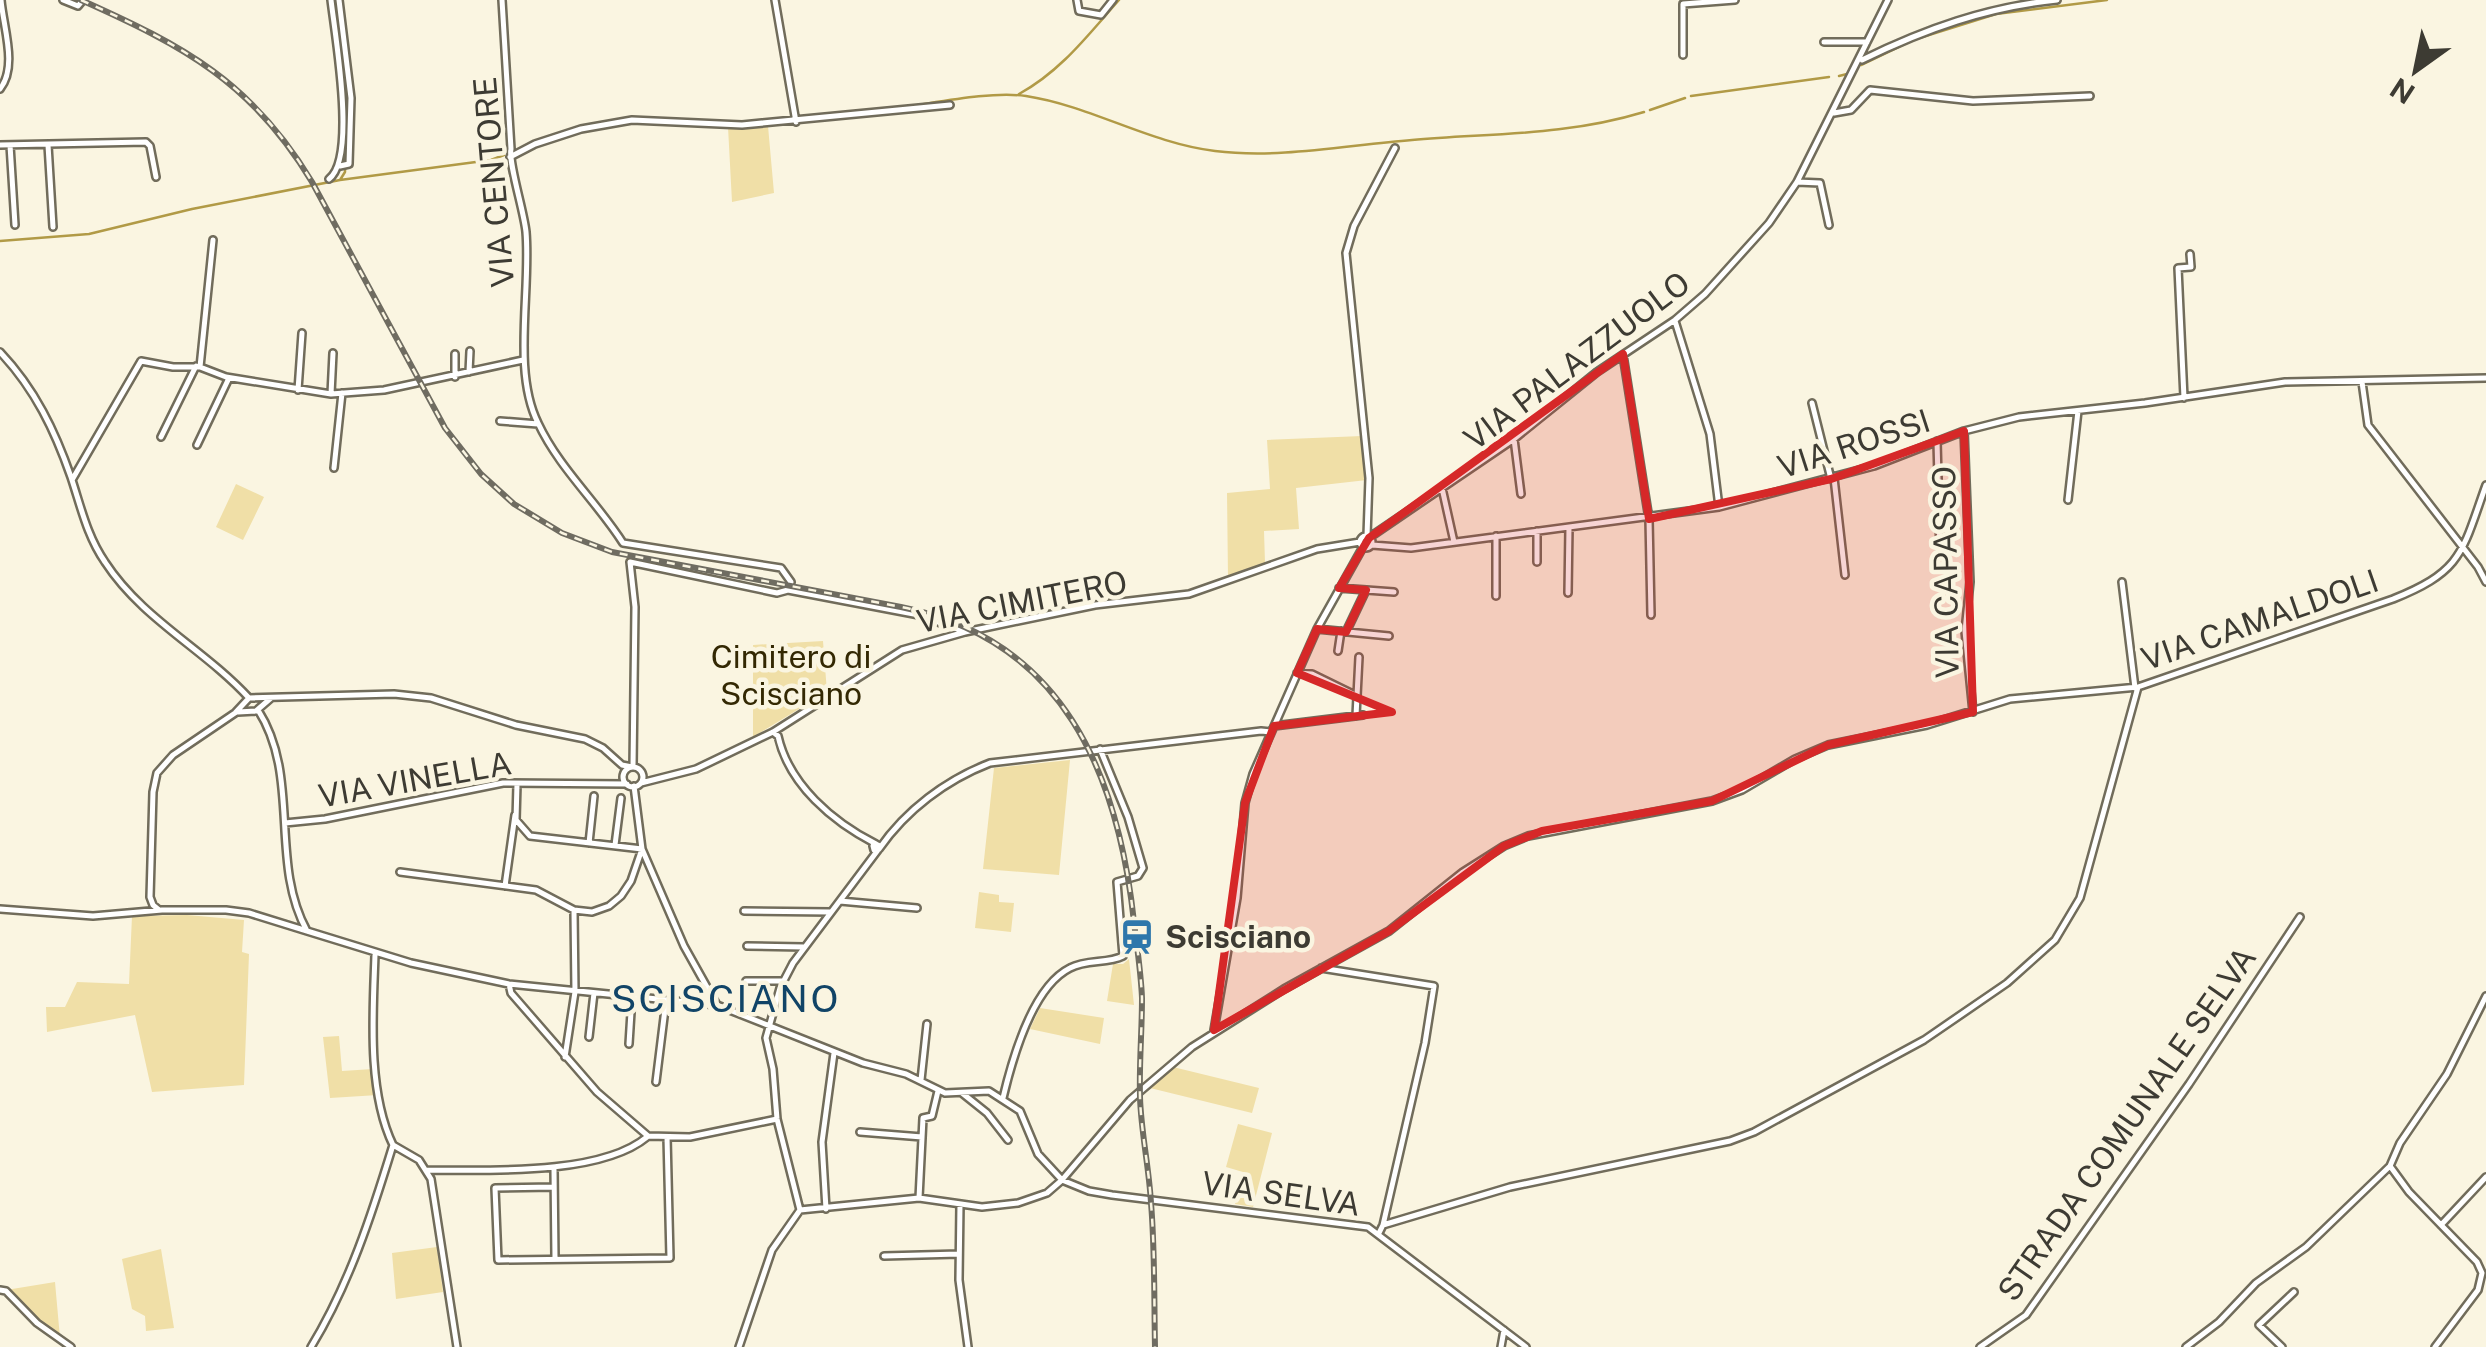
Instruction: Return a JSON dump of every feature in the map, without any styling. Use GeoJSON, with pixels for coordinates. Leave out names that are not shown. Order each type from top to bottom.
{"type":"FeatureCollection","features":[{"type":"Feature","properties":{"kind":"street"},"geometry":{"type":"LineString","coordinates":[[0,88],[6,81],[8,61],[1,0]]}},
{"type":"Feature","properties":{"kind":"street"},"geometry":{"type":"LineString","coordinates":[[63,0],[78,6],[82,0]]}},
{"type":"Feature","properties":{"kind":"street"},"geometry":{"type":"LineString","coordinates":[[329,180],[340,166],[343,98],[331,0]]}},
{"type":"Feature","properties":{"kind":"street"},"geometry":{"type":"LineString","coordinates":[[340,0],[351,98],[350,164],[340,166]]}},
{"type":"Feature","properties":{"kind":"street","name":"VIA CENTORE"},"geometry":{"type":"LineString","coordinates":[[502,0],[511,150],[508,158],[522,198],[529,278],[526,387],[538,424]]}},
{"type":"Feature","properties":{"kind":"street"},"geometry":{"type":"LineString","coordinates":[[774,0],[796,122]]}},
{"type":"Feature","properties":{"kind":"street"},"geometry":{"type":"LineString","coordinates":[[1077,0],[1078,11],[1101,14],[1113,0]]}},
{"type":"Feature","properties":{"kind":"street"},"geometry":{"type":"LineString","coordinates":[[1683,55],[1683,4],[1735,0]]}},
{"type":"Feature","properties":{"kind":"street","name":"VIA PALAZZUOLO"},"geometry":{"type":"LineString","coordinates":[[1370,540],[1514,439],[1597,372],[1675,320],[1745,252],[1797,182],[1888,0]]}},
{"type":"Feature","properties":{"kind":"street"},"geometry":{"type":"LineString","coordinates":[[1860,61],[1956,20],[2057,0]]}},
{"type":"Feature","properties":{"kind":"street"},"geometry":{"type":"LineString","coordinates":[[1824,42],[1867,42]]}},
{"type":"Feature","properties":{"kind":"street"},"geometry":{"type":"LineString","coordinates":[[1833,114],[1851,110],[1870,90],[1972,102],[2090,96]]}},
{"type":"Feature","properties":{"kind":"street"},"geometry":{"type":"LineString","coordinates":[[508,158],[551,138],[621,122],[796,122],[950,105]]}},
{"type":"Feature","properties":{"kind":"street"},"geometry":{"type":"LineString","coordinates":[[0,145],[146,142],[156,178]]}},
{"type":"Feature","properties":{"kind":"street"},"geometry":{"type":"LineString","coordinates":[[48,144],[53,227]]}},
{"type":"Feature","properties":{"kind":"street"},"geometry":{"type":"LineString","coordinates":[[10,145],[15,225]]}},
{"type":"Feature","properties":{"kind":"street"},"geometry":{"type":"LineString","coordinates":[[1214,1030],[1237,898],[1245,804],[1272,729],[1317,630],[1362,545],[1370,540],[1369,478],[1346,253],[1354,226],[1396,148]]}},
{"type":"Feature","properties":{"kind":"street"},"geometry":{"type":"LineString","coordinates":[[1797,182],[1820,183],[1829,225]]}},
{"type":"Feature","properties":{"kind":"street"},"geometry":{"type":"LineString","coordinates":[[161,437],[198,366],[213,240]]}},
{"type":"Feature","properties":{"kind":"street"},"geometry":{"type":"LineString","coordinates":[[2184,398],[2178,268],[2191,266],[2190,254]]}},
{"type":"Feature","properties":{"kind":"street"},"geometry":{"type":"LineString","coordinates":[[1675,320],[1710,434],[1719,508]]}},
{"type":"Feature","properties":{"kind":"street"},"geometry":{"type":"LineString","coordinates":[[298,390],[302,333]]}},
{"type":"Feature","properties":{"kind":"street"},"geometry":{"type":"LineString","coordinates":[[469,372],[470,351]]}},
{"type":"Feature","properties":{"kind":"street"},"geometry":{"type":"LineString","coordinates":[[0,352],[45,412],[90,537],[114,576],[144,608],[257,709],[272,733],[293,895],[306,931]]}},
{"type":"Feature","properties":{"kind":"street"},"geometry":{"type":"LineString","coordinates":[[332,394],[333,353]]}},
{"type":"Feature","properties":{"kind":"street"},"geometry":{"type":"LineString","coordinates":[[455,354],[455,376]]}},
{"type":"Feature","properties":{"kind":"street"},"geometry":{"type":"LineString","coordinates":[[1623,354],[1649,518],[1651,615]]}},
{"type":"Feature","properties":{"kind":"street"},"geometry":{"type":"LineString","coordinates":[[72,480],[138,363],[145,360],[173,367],[198,366],[230,378],[332,394],[455,376],[524,360]]}},
{"type":"Feature","properties":{"kind":"street"},"geometry":{"type":"LineString","coordinates":[[198,445],[230,378]]}},
{"type":"Feature","properties":{"kind":"street","name":"VIA ROSSI"},"geometry":{"type":"LineString","coordinates":[[1370,540],[1411,548],[1719,508],[1832,478],[1964,430],[2019,417],[2285,382],[2486,378]]}},
{"type":"Feature","properties":{"kind":"street"},"geometry":{"type":"LineString","coordinates":[[2362,382],[2368,424],[2486,582]]}},
{"type":"Feature","properties":{"kind":"street"},"geometry":{"type":"LineString","coordinates":[[334,468],[342,393]]}},
{"type":"Feature","properties":{"kind":"street"},"geometry":{"type":"LineString","coordinates":[[1812,404],[1832,478],[1845,575]]}},
{"type":"Feature","properties":{"kind":"street"},"geometry":{"type":"LineString","coordinates":[[2068,500],[2078,410]]}},
{"type":"Feature","properties":{"kind":"street"},"geometry":{"type":"LineString","coordinates":[[500,420],[538,424],[623,543],[780,568],[790,578],[788,590]]}},
{"type":"Feature","properties":{"kind":"street","name":"VIA CAPASSO"},"geometry":{"type":"LineString","coordinates":[[1964,430],[1970,569],[1965,630],[1973,712]]}},
{"type":"Feature","properties":{"kind":"street"},"geometry":{"type":"LineString","coordinates":[[1514,439],[1521,494]]}},
{"type":"Feature","properties":{"kind":"street"},"geometry":{"type":"LineString","coordinates":[[1937,441],[1940,554]]}},
{"type":"Feature","properties":{"kind":"street"},"geometry":{"type":"LineString","coordinates":[[2461,552],[2486,485]]}},
{"type":"Feature","properties":{"kind":"street"},"geometry":{"type":"LineString","coordinates":[[1442,488],[1454,542]]}},
{"type":"Feature","properties":{"kind":"street"},"geometry":{"type":"LineString","coordinates":[[1568,527],[1568,593]]}},
{"type":"Feature","properties":{"kind":"street"},"geometry":{"type":"LineString","coordinates":[[1537,562],[1538,531]]}},
{"type":"Feature","properties":{"kind":"street"},"geometry":{"type":"LineString","coordinates":[[1496,536],[1496,596]]}},
{"type":"Feature","properties":{"kind":"street","name":"VIA CIMITERO"},"geometry":{"type":"LineString","coordinates":[[634,784],[696,769],[770,734],[902,650],[965,632],[1095,605],[1188,594],[1317,549],[1343,542],[1362,545],[1370,540]]}},
{"type":"Feature","properties":{"kind":"street","name":"VIA CAMALDOLI"},"geometry":{"type":"LineString","coordinates":[[1062,1180],[1130,1100],[1214,1030],[1389,931],[1488,855],[1528,836],[1712,801],[1742,790],[1795,758],[1828,745],[2010,700],[2136,687],[2424,586],[2448,570],[2461,552]]}},
{"type":"Feature","properties":{"kind":"street"},"geometry":{"type":"LineString","coordinates":[[718,1005],[684,946],[642,849],[634,784],[635,621],[630,562],[777,593],[788,590],[919,615],[965,632]]}},
{"type":"Feature","properties":{"kind":"street"},"geometry":{"type":"LineString","coordinates":[[1384,1225],[1510,1187],[1730,1141],[1754,1132],[1899,1056],[2007,983],[2055,940],[2080,898],[2136,687],[2122,582]]}},
{"type":"Feature","properties":{"kind":"street"},"geometry":{"type":"LineString","coordinates":[[1339,588],[1394,592]]}},
{"type":"Feature","properties":{"kind":"street"},"geometry":{"type":"LineString","coordinates":[[1338,652],[1343,632],[1366,590]]}},
{"type":"Feature","properties":{"kind":"street"},"geometry":{"type":"LineString","coordinates":[[1317,630],[1389,636]]}},
{"type":"Feature","properties":{"kind":"street"},"geometry":{"type":"LineString","coordinates":[[739,1347],[772,1250],[800,1210],[777,1120],[773,1069],[766,1042],[783,982],[875,846],[936,790],[990,763],[1359,716],[1359,657]]}},
{"type":"Feature","properties":{"kind":"street"},"geometry":{"type":"LineString","coordinates":[[1297,674],[1312,674],[1357,696]]}},
{"type":"Feature","properties":{"kind":"street"},"geometry":{"type":"LineString","coordinates":[[151,908],[153,792],[157,773],[173,755],[247,700],[257,697],[420,696],[504,722],[586,739],[625,767],[657,776]]}},
{"type":"Feature","properties":{"kind":"street"},"geometry":{"type":"LineString","coordinates":[[257,697],[257,709]]}},
{"type":"Feature","properties":{"kind":"street"},"geometry":{"type":"LineString","coordinates":[[234,712],[257,709],[273,698]]}},
{"type":"Feature","properties":{"kind":"street"},"geometry":{"type":"LineString","coordinates":[[780,743],[785,724]]}},
{"type":"Feature","properties":{"kind":"street"},"geometry":{"type":"LineString","coordinates":[[770,734],[780,743],[809,796],[875,846]]}},
{"type":"Feature","properties":{"kind":"street"},"geometry":{"type":"LineString","coordinates":[[1003,1098],[1014,1053],[1053,980],[1081,963],[1123,956],[1117,882],[1138,876],[1143,868],[1128,817],[1100,749]]}},
{"type":"Feature","properties":{"kind":"street"},"geometry":{"type":"LineString","coordinates":[[611,755],[634,784]]}},
{"type":"Feature","properties":{"kind":"street"},"geometry":{"type":"LineString","coordinates":[[613,783],[635,768]]}},
{"type":"Feature","properties":{"kind":"street"},"geometry":{"type":"LineString","coordinates":[[506,886],[517,782]]}},
{"type":"Feature","properties":{"kind":"street"},"geometry":{"type":"LineString","coordinates":[[508,783],[514,795]]}},
{"type":"Feature","properties":{"kind":"street","name":"VIA VINELLA"},"geometry":{"type":"LineString","coordinates":[[285,823],[325,820],[508,783],[634,784]]}},
{"type":"Feature","properties":{"kind":"street"},"geometry":{"type":"LineString","coordinates":[[589,843],[594,796]]}},
{"type":"Feature","properties":{"kind":"street"},"geometry":{"type":"LineString","coordinates":[[615,846],[621,798]]}},
{"type":"Feature","properties":{"kind":"street"},"geometry":{"type":"LineString","coordinates":[[514,815],[530,836],[642,849]]}},
{"type":"Feature","properties":{"kind":"street"},"geometry":{"type":"LineString","coordinates":[[400,872],[544,893],[574,910],[592,912],[616,902],[631,881],[642,849]]}},
{"type":"Feature","properties":{"kind":"street"},"geometry":{"type":"LineString","coordinates":[[839,901],[917,908]]}},
{"type":"Feature","properties":{"kind":"street"},"geometry":{"type":"LineString","coordinates":[[0,909],[94,916],[151,908],[249,913],[375,953],[509,984],[718,1005],[938,1090],[989,1091],[1003,1098],[1020,1111],[1038,1154],[1062,1180],[1047,1193],[1018,1202],[982,1206],[918,1198],[800,1210]]}},
{"type":"Feature","properties":{"kind":"street"},"geometry":{"type":"LineString","coordinates":[[565,1056],[575,992],[574,910]]}},
{"type":"Feature","properties":{"kind":"street"},"geometry":{"type":"LineString","coordinates":[[744,911],[831,912]]}},
{"type":"Feature","properties":{"kind":"street","name":"STRADA COMUNALE SELVA"},"geometry":{"type":"LineString","coordinates":[[1980,1347],[2026,1315],[2189,1084],[2300,917]]}},
{"type":"Feature","properties":{"kind":"street"},"geometry":{"type":"LineString","coordinates":[[747,946],[804,947]]}},
{"type":"Feature","properties":{"kind":"street"},"geometry":{"type":"LineString","coordinates":[[375,953],[376,1070],[386,1126],[393,1144],[426,1170],[457,1347]]}},
{"type":"Feature","properties":{"kind":"street"},"geometry":{"type":"LineString","coordinates":[[1321,968],[1434,986],[1425,1043],[1380,1232]]}},
{"type":"Feature","properties":{"kind":"street"},"geometry":{"type":"LineString","coordinates":[[746,981],[783,982]]}},
{"type":"Feature","properties":{"kind":"street"},"geometry":{"type":"LineString","coordinates":[[509,984],[511,993],[597,1092],[648,1136]]}},
{"type":"Feature","properties":{"kind":"street"},"geometry":{"type":"LineString","coordinates":[[589,1037],[594,993]]}},
{"type":"Feature","properties":{"kind":"street"},"geometry":{"type":"LineString","coordinates":[[629,1044],[632,996]]}},
{"type":"Feature","properties":{"kind":"street"},"geometry":{"type":"LineString","coordinates":[[2186,1347],[2219,1322],[2256,1283],[2306,1247],[2390,1166],[2400,1143],[2447,1074],[2486,996]]}},
{"type":"Feature","properties":{"kind":"street"},"geometry":{"type":"LineString","coordinates":[[656,1082],[666,1001]]}},
{"type":"Feature","properties":{"kind":"street"},"geometry":{"type":"LineString","coordinates":[[920,1080],[927,1024]]}},
{"type":"Feature","properties":{"kind":"street"},"geometry":{"type":"LineString","coordinates":[[826,1209],[822,1142],[834,1051]]}},
{"type":"Feature","properties":{"kind":"street"},"geometry":{"type":"LineString","coordinates":[[918,1198],[923,1118],[932,1116],[938,1090]]}},
{"type":"Feature","properties":{"kind":"street"},"geometry":{"type":"LineString","coordinates":[[962,1093],[987,1112],[1008,1140]]}},
{"type":"Feature","properties":{"kind":"street"},"geometry":{"type":"LineString","coordinates":[[426,1170],[554,1169],[616,1152],[648,1136],[708,1135],[777,1120]]}},
{"type":"Feature","properties":{"kind":"street"},"geometry":{"type":"LineString","coordinates":[[860,1132],[922,1137]]}},
{"type":"Feature","properties":{"kind":"street"},"geometry":{"type":"LineString","coordinates":[[554,1188],[495,1188],[498,1260],[670,1258],[667,1137]]}},
{"type":"Feature","properties":{"kind":"street"},"geometry":{"type":"LineString","coordinates":[[311,1347],[369,1222],[393,1144]]}},
{"type":"Feature","properties":{"kind":"street"},"geometry":{"type":"LineString","coordinates":[[2390,1166],[2408,1192],[2476,1262],[2484,1278],[2470,1304],[2435,1347]]}},
{"type":"Feature","properties":{"kind":"street"},"geometry":{"type":"LineString","coordinates":[[554,1169],[554,1258]]}},
{"type":"Feature","properties":{"kind":"street"},"geometry":{"type":"LineString","coordinates":[[2441,1224],[2486,1177]]}},
{"type":"Feature","properties":{"kind":"street","name":"VIA SELVA"},"geometry":{"type":"LineString","coordinates":[[1062,1180],[1101,1193],[1368,1227],[1380,1232],[1526,1347]]}},
{"type":"Feature","properties":{"kind":"street"},"geometry":{"type":"LineString","coordinates":[[960,1204],[961,1308],[968,1347]]}},
{"type":"Feature","properties":{"kind":"street"},"geometry":{"type":"LineString","coordinates":[[884,1256],[959,1254]]}},
{"type":"Feature","properties":{"kind":"street"},"geometry":{"type":"LineString","coordinates":[[0,1290],[6,1291],[36,1323],[72,1347]]}},
{"type":"Feature","properties":{"kind":"street"},"geometry":{"type":"LineString","coordinates":[[2282,1347],[2259,1326],[2294,1292]]}},
{"type":"Feature","properties":{"kind":"street"},"geometry":{"type":"LineString","coordinates":[[1501,1347],[1504,1330]]}},
{"type":"Feature","properties":{"kind":"highlighted area"},"geometry":{"type":"Polygon","coordinates":[[[1623,354],[1649,519],[1831,479],[1964,431],[1973,712],[1828,745],[1712,801],[1542,831],[1504,846],[1389,931],[1214,1030],[1245,803],[1274,726],[1392,712],[1297,673],[1317,629],[1346,632],[1366,590],[1339,588],[1369,538],[1623,354]]]}},
{"type":"Feature","properties":{"kind":"green space"},"geometry":{"type":"Polygon","coordinates":[[[768,126],[774,193],[732,202],[728,127],[768,126]]]}},
{"type":"Feature","properties":{"kind":"green space"},"geometry":{"type":"Polygon","coordinates":[[[1362,436],[1367,480],[1296,488],[1299,529],[1264,531],[1265,563],[1228,577],[1227,493],[1270,489],[1267,440],[1362,436]]]}},
{"type":"Feature","properties":{"kind":"green space"},"geometry":{"type":"Polygon","coordinates":[[[236,484],[264,497],[243,540],[216,527],[236,484]]]}},
{"type":"Feature","properties":{"kind":"green space","name":"Cimitero di Scisciano"},"geometry":{"type":"Polygon","coordinates":[[[823,641],[827,692],[753,737],[753,645],[823,641]]]}},
{"type":"Feature","properties":{"kind":"green space"},"geometry":{"type":"Polygon","coordinates":[[[1070,760],[1059,875],[983,869],[994,768],[1070,760]]]}},
{"type":"Feature","properties":{"kind":"green space"},"geometry":{"type":"Polygon","coordinates":[[[979,892],[999,895],[999,902],[1014,903],[1011,932],[975,928],[979,892]]]}},
{"type":"Feature","properties":{"kind":"green space"},"geometry":{"type":"Polygon","coordinates":[[[132,916],[244,920],[242,952],[249,954],[244,1085],[152,1092],[135,1015],[47,1032],[46,1007],[65,1007],[77,982],[129,984],[132,916]]]}},
{"type":"Feature","properties":{"kind":"green space"},"geometry":{"type":"Polygon","coordinates":[[[1129,959],[1134,1005],[1107,1001],[1113,964],[1129,959]]]}},
{"type":"Feature","properties":{"kind":"green space"},"geometry":{"type":"Polygon","coordinates":[[[1040,1008],[1104,1018],[1100,1044],[1030,1029],[1040,1008]]]}},
{"type":"Feature","properties":{"kind":"green space"},"geometry":{"type":"Polygon","coordinates":[[[339,1036],[342,1071],[373,1069],[378,1095],[330,1098],[323,1037],[339,1036]]]}},
{"type":"Feature","properties":{"kind":"green space"},"geometry":{"type":"Polygon","coordinates":[[[1173,1067],[1259,1088],[1252,1113],[1150,1088],[1173,1067]]]}},
{"type":"Feature","properties":{"kind":"green space"},"geometry":{"type":"Polygon","coordinates":[[[1238,1124],[1272,1133],[1253,1207],[1235,1204],[1243,1172],[1226,1167],[1238,1124]]]}},
{"type":"Feature","properties":{"kind":"green space"},"geometry":{"type":"Polygon","coordinates":[[[437,1247],[443,1292],[396,1299],[392,1253],[437,1247]]]}},
{"type":"Feature","properties":{"kind":"green space"},"geometry":{"type":"Polygon","coordinates":[[[161,1249],[174,1328],[146,1331],[145,1316],[132,1309],[122,1259],[161,1249]]]}},
{"type":"Feature","properties":{"kind":"green space"},"geometry":{"type":"Polygon","coordinates":[[[55,1282],[60,1338],[37,1322],[6,1290],[55,1282]]]}},
{"type":"Feature","properties":{"kind":"waterway"},"geometry":{"type":"LineString","coordinates":[[335,0],[346,83],[345,172],[340,180]]}},
{"type":"Feature","properties":{"kind":"waterway"},"geometry":{"type":"LineString","coordinates":[[1019,94],[1061,63],[1119,0]]}},
{"type":"Feature","properties":{"kind":"waterway"},"geometry":{"type":"LineString","coordinates":[[1861,65],[1913,40],[1996,14],[2107,0]]}},
{"type":"Feature","properties":{"kind":"waterway"},"geometry":{"type":"LineString","coordinates":[[1839,76],[1847,74]]}},
{"type":"Feature","properties":{"kind":"waterway"},"geometry":{"type":"LineString","coordinates":[[1691,96],[1829,77]]}},
{"type":"Feature","properties":{"kind":"waterway"},"geometry":{"type":"LineString","coordinates":[[898,108],[979,96],[1026,96],[1191,147],[1239,153],[1557,130],[1644,112]]}},
{"type":"Feature","properties":{"kind":"waterway"},"geometry":{"type":"LineString","coordinates":[[1650,110],[1685,98]]}},
{"type":"Feature","properties":{"kind":"waterway"},"geometry":{"type":"LineString","coordinates":[[729,122],[761,121]]}},
{"type":"Feature","properties":{"kind":"waterway"},"geometry":{"type":"LineString","coordinates":[[546,138],[572,129]]}},
{"type":"Feature","properties":{"kind":"waterway"},"geometry":{"type":"LineString","coordinates":[[515,151],[525,146]]}},
{"type":"Feature","properties":{"kind":"waterway"},"geometry":{"type":"LineString","coordinates":[[0,241],[89,234],[340,180],[504,155]]}},
{"type":"Feature","properties":{"kind":"railway"},"geometry":{"type":"LineString","coordinates":[[81,0],[184,51],[240,93],[265,118],[312,182],[445,428],[481,474],[514,504],[562,533],[612,552],[901,607],[957,624],[1003,649],[1042,681],[1072,721],[1096,765],[1114,814],[1126,867],[1141,989],[1140,1097],[1152,1221],[1155,1347]]}},
{"type":"Feature","properties":{"kind":"place","name":"Scisciano"},"geometry":{"type":"Point","coordinates":[1137,937]}},
{"type":"Feature","properties":{"kind":"district","name":"SCISCIANO"},"geometry":{"type":"Point","coordinates":[726,999]}}]}
